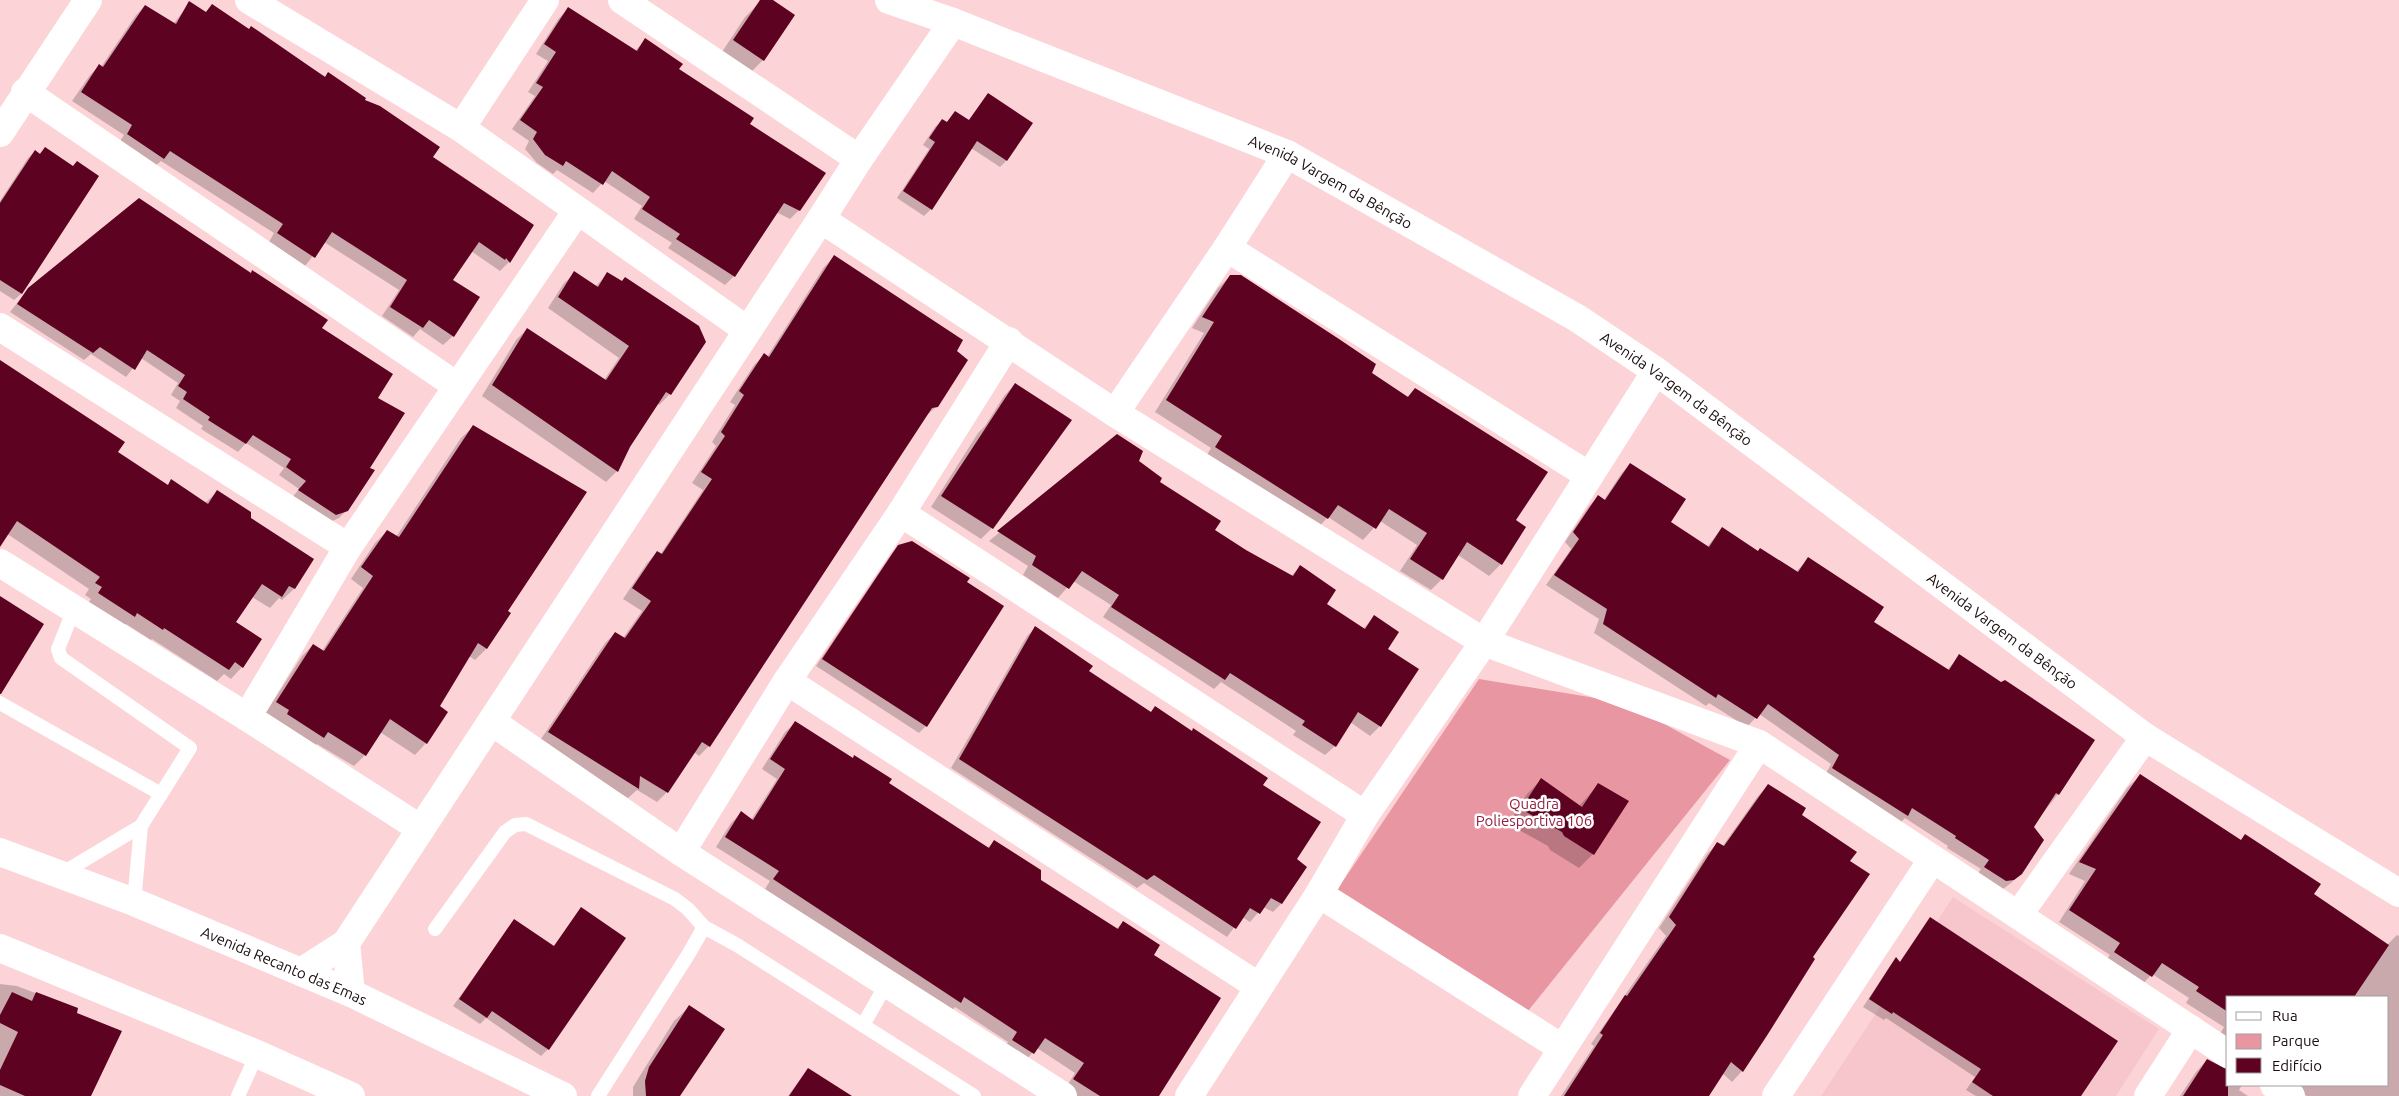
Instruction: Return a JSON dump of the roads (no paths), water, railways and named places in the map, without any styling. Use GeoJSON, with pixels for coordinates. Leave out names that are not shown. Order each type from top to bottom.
{"type":"FeatureCollection","features":[{"type":"Feature","properties":{"kind":"street"},"geometry":{"type":"LineString","coordinates":[[0,133],[25,92],[88,0]]}},
{"type":"Feature","properties":{"kind":"street"},"geometry":{"type":"LineString","coordinates":[[249,0],[461,128],[746,330]]}},
{"type":"Feature","properties":{"kind":"street"},"geometry":{"type":"LineString","coordinates":[[461,128],[545,0]]}},
{"type":"Feature","properties":{"kind":"street"},"geometry":{"type":"LineString","coordinates":[[622,0],[859,158]]}},
{"type":"Feature","properties":{"kind":"street","name":"Avenida Vargem da Bênção"},"geometry":{"type":"LineString","coordinates":[[904,2],[1287,154],[1577,318],[1656,372],[2146,737],[2399,892]]}},
{"type":"Feature","properties":{"kind":"street"},"geometry":{"type":"LineString","coordinates":[[301,972],[346,943],[492,722],[746,330],[821,219],[859,158],[953,22]]}},
{"type":"Feature","properties":{"kind":"street"},"geometry":{"type":"LineString","coordinates":[[25,92],[457,386]]}},
{"type":"Feature","properties":{"kind":"street"},"geometry":{"type":"LineString","coordinates":[[1115,413],[1227,248],[1287,154]]}},
{"type":"Feature","properties":{"kind":"street"},"geometry":{"type":"LineString","coordinates":[[248,717],[348,546],[576,211]]}},
{"type":"Feature","properties":{"kind":"street"},"geometry":{"type":"LineString","coordinates":[[821,219],[1115,413],[1484,642],[1759,744],[1932,860],[2020,914],[2226,1053]]}},
{"type":"Feature","properties":{"kind":"street"},"geometry":{"type":"LineString","coordinates":[[1227,248],[1588,475]]}},
{"type":"Feature","properties":{"kind":"street"},"geometry":{"type":"LineString","coordinates":[[0,327],[348,546]]}},
{"type":"Feature","properties":{"kind":"street"},"geometry":{"type":"LineString","coordinates":[[681,852],[787,681],[901,513],[1008,341]]}},
{"type":"Feature","properties":{"kind":"street"},"geometry":{"type":"LineString","coordinates":[[1188,1096],[1319,894],[1365,815],[1484,642],[1588,475],[1656,372]]}},
{"type":"Feature","properties":{"kind":"street"},"geometry":{"type":"LineString","coordinates":[[901,513],[1365,815]]}},
{"type":"Feature","properties":{"kind":"street"},"geometry":{"type":"LineString","coordinates":[[0,563],[248,717],[421,829]]}},
{"type":"Feature","properties":{"kind":"street"},"geometry":{"type":"LineString","coordinates":[[787,681],[1258,986]]}},
{"type":"Feature","properties":{"kind":"street"},"geometry":{"type":"LineString","coordinates":[[492,722],[681,852],[1063,1096]]}},
{"type":"Feature","properties":{"kind":"street"},"geometry":{"type":"LineString","coordinates":[[2020,914],[2146,737]]}},
{"type":"Feature","properties":{"kind":"street"},"geometry":{"type":"LineString","coordinates":[[1532,1096],[1759,744]]}},
{"type":"Feature","properties":{"kind":"street","name":"Avenida Recanto das Emas"},"geometry":{"type":"LineString","coordinates":[[0,852],[134,902],[301,972],[351,994],[528,1086],[563,1096]]}},
{"type":"Feature","properties":{"kind":"street"},"geometry":{"type":"LineString","coordinates":[[1776,1096],[1932,860]]}},
{"type":"Feature","properties":{"kind":"street"},"geometry":{"type":"LineString","coordinates":[[1319,894],[1562,1048]]}},
{"type":"Feature","properties":{"kind":"street"},"geometry":{"type":"LineString","coordinates":[[346,943],[351,994]]}},
{"type":"Feature","properties":{"kind":"street"},"geometry":{"type":"LineString","coordinates":[[0,948],[257,1054],[351,1096]]}},
{"type":"Feature","properties":{"kind":"street"},"geometry":{"type":"LineString","coordinates":[[2148,1096],[2191,1029]]}},
{"type":"Feature","properties":{"kind":"street"},"geometry":{"type":"LineString","coordinates":[[2276,1086],[2291,1096]]}},
{"type":"Feature","properties":{"kind":"lane"},"geometry":{"type":"LineString","coordinates":[[61,874],[140,826],[190,748],[61,658],[58,649],[74,609]]}},
{"type":"Feature","properties":{"kind":"lane"},"geometry":{"type":"LineString","coordinates":[[0,704],[161,794]]}},
{"type":"Feature","properties":{"kind":"lane"},"geometry":{"type":"LineString","coordinates":[[436,929],[505,832],[515,825],[526,824],[675,898],[704,927],[737,945],[974,1096]]}},
{"type":"Feature","properties":{"kind":"lane"},"geometry":{"type":"LineString","coordinates":[[134,902],[140,826]]}},
{"type":"Feature","properties":{"kind":"lane"},"geometry":{"type":"LineString","coordinates":[[598,1096],[704,927]]}},
{"type":"Feature","properties":{"kind":"lane"},"geometry":{"type":"LineString","coordinates":[[863,1025],[887,983]]}},
{"type":"Feature","properties":{"kind":"lane"},"geometry":{"type":"LineString","coordinates":[[238,1096],[257,1054]]}},
{"type":"Feature","properties":{"kind":"park label","name":"Quadra Poliesportiva 106"},"geometry":{"type":"Point","coordinates":[1534,812]}}]}
